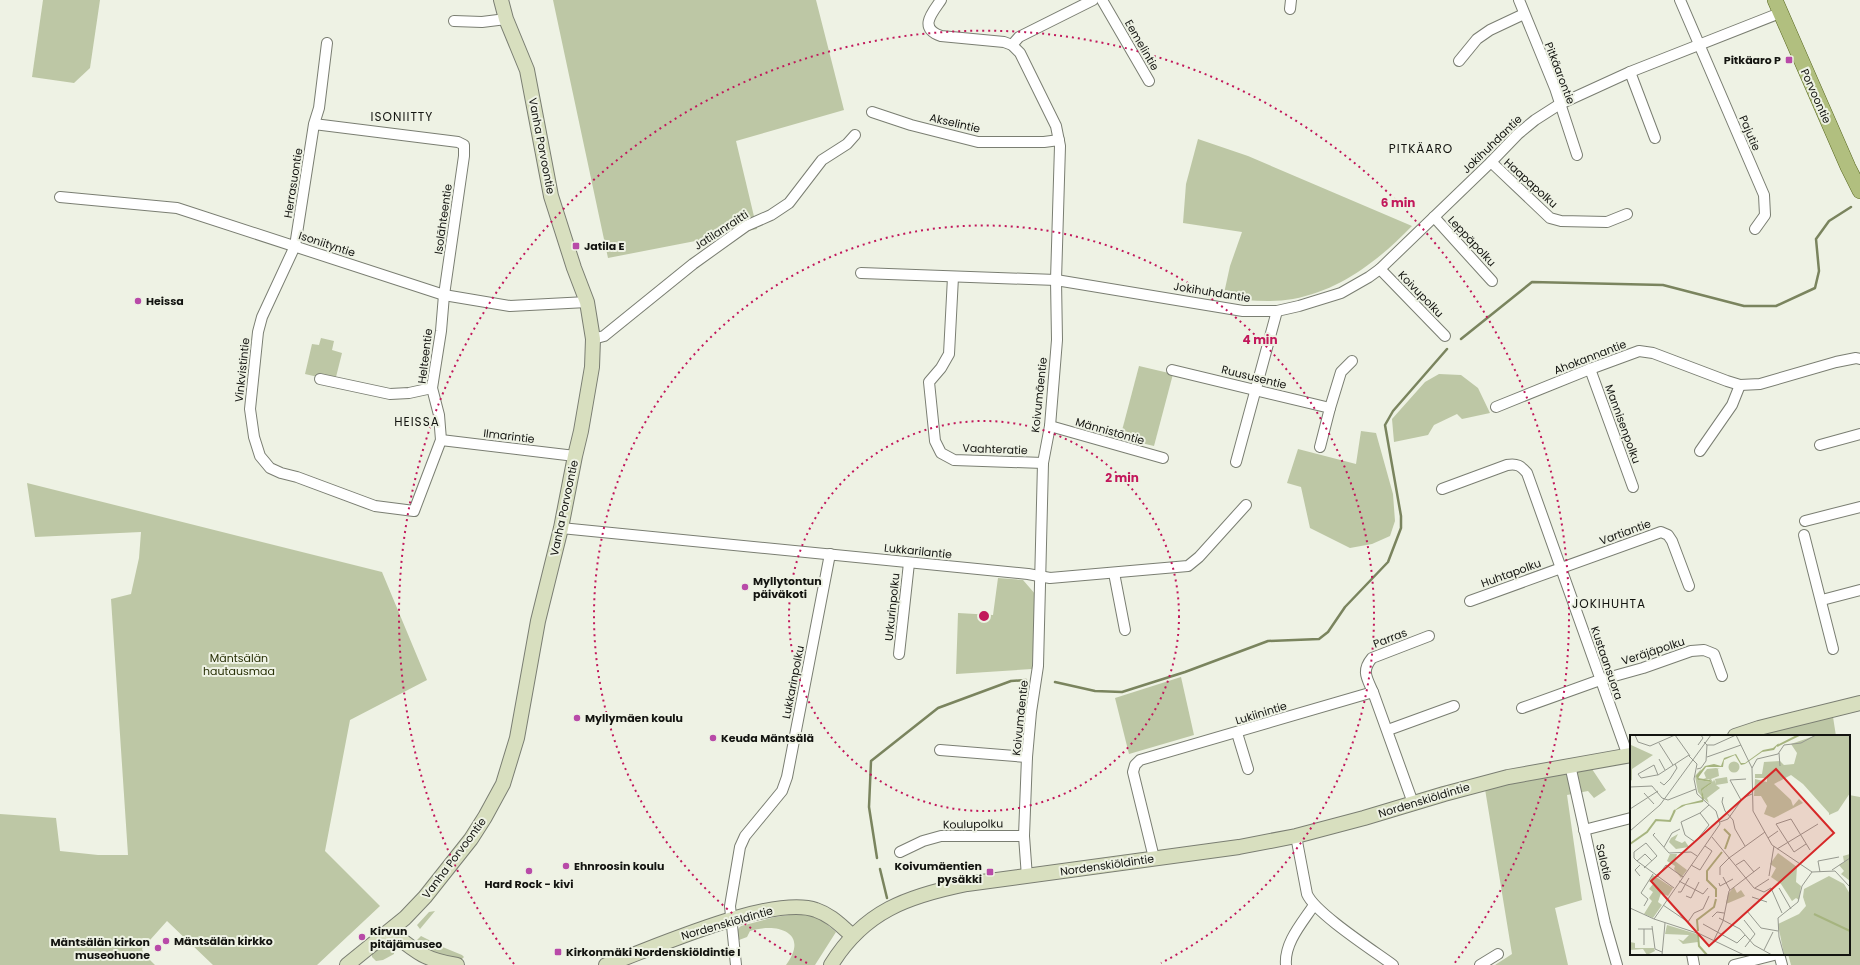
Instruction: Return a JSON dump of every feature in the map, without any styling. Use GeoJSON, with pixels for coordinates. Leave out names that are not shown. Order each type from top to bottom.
{"type":"FeatureCollection","features":[{"type":"Feature","properties":{"kind":"main road","name":"Vanha Porvoontie"},"geometry":{"type":"LineString","coordinates":[[347,965],[405,918],[425,897],[467,844],[486,817],[503,784],[517,738],[538,621],[561,528],[591,374],[593,340],[587,302],[574,268],[552,196],[544,162],[527,70],[506,19],[501,0]]}},
{"type":"Feature","properties":{"kind":"main road","name":"Porvoontie"},"geometry":{"type":"LineString","coordinates":[[1777,7],[1860,191]]}},
{"type":"Feature","properties":{"kind":"main road"},"geometry":{"type":"LineString","coordinates":[[1738,735],[1759,728],[1860,703]]}},
{"type":"Feature","properties":{"kind":"main road","name":"Nordenskiöldintie"},"geometry":{"type":"LineString","coordinates":[[606,965],[680,936],[731,920],[770,910],[803,907],[815,909],[827,914],[853,936],[869,922],[893,906],[916,896],[966,884],[1027,877],[1239,847],[1296,836],[1508,776],[1630,755]]}},
{"type":"Feature","properties":{"kind":"main road"},"geometry":{"type":"LineString","coordinates":[[390,931],[420,954],[437,962],[457,965]]}},
{"type":"Feature","properties":{"kind":"main road"},"geometry":{"type":"LineString","coordinates":[[831,965],[840,951],[853,936]]}},
{"type":"Feature","properties":{"kind":"street"},"geometry":{"type":"LineString","coordinates":[[941,0],[928,19],[929,26],[934,33],[941,36],[999,41],[1012,45],[1019,37],[1093,0]]}},
{"type":"Feature","properties":{"kind":"street","name":"Eemelintie"},"geometry":{"type":"LineString","coordinates":[[1102,0],[1149,81]]}},
{"type":"Feature","properties":{"kind":"street","name":"Pitkäarontie"},"geometry":{"type":"LineString","coordinates":[[1519,0],[1556,88],[1577,155]]}},
{"type":"Feature","properties":{"kind":"street","name":"Pajutie"},"geometry":{"type":"LineString","coordinates":[[1680,0],[1764,196],[1765,215],[1755,229]]}},
{"type":"Feature","properties":{"kind":"street","name":"Jokihuhdantie"},"geometry":{"type":"LineString","coordinates":[[861,273],[1056,280],[1243,311],[1277,311],[1299,306],[1342,293],[1380,269],[1518,134],[1560,104],[1630,72],[1700,46],[1777,7]]}},
{"type":"Feature","properties":{"kind":"street"},"geometry":{"type":"LineString","coordinates":[[1459,61],[1477,39],[1490,30],[1524,14]]}},
{"type":"Feature","properties":{"kind":"street"},"geometry":{"type":"LineString","coordinates":[[454,21],[482,22],[506,19]]}},
{"type":"Feature","properties":{"kind":"street","name":"Herrasuontie"},"geometry":{"type":"LineString","coordinates":[[295,246],[314,124],[319,108],[327,43]]}},
{"type":"Feature","properties":{"kind":"street","name":"Koivumäentie"},"geometry":{"type":"LineString","coordinates":[[1012,45],[1022,57],[1056,126],[1060,146],[1056,280],[1057,340],[1050,426],[1043,463],[1038,666],[1030,712],[1027,757],[1024,836],[1027,877]]}},
{"type":"Feature","properties":{"kind":"street"},"geometry":{"type":"LineString","coordinates":[[1630,72],[1654,138]]}},
{"type":"Feature","properties":{"kind":"street","name":"Akselintie"},"geometry":{"type":"LineString","coordinates":[[872,112],[911,125],[978,142],[1044,142],[1059,140]]}},
{"type":"Feature","properties":{"kind":"street","name":"Isolähteentie"},"geometry":{"type":"LineString","coordinates":[[314,124],[458,142],[464,146],[464,156],[444,295]]}},
{"type":"Feature","properties":{"kind":"street","name":"Jatilanraitti"},"geometry":{"type":"LineString","coordinates":[[593,340],[604,336],[693,264],[746,226],[771,215],[785,206],[822,160],[847,144],[855,135]]}},
{"type":"Feature","properties":{"kind":"street","name":"Haapapolku"},"geometry":{"type":"LineString","coordinates":[[1490,162],[1550,218],[1561,221],[1607,222],[1627,214]]}},
{"type":"Feature","properties":{"kind":"street","name":"Isoniityntie"},"geometry":{"type":"LineString","coordinates":[[60,198],[177,208],[444,295],[510,306],[587,302]]}},
{"type":"Feature","properties":{"kind":"street","name":"Leppäpolku"},"geometry":{"type":"LineString","coordinates":[[1434,217],[1492,281]]}},
{"type":"Feature","properties":{"kind":"street","name":"Vinkvistintie"},"geometry":{"type":"LineString","coordinates":[[295,246],[262,317],[258,332],[250,409],[254,437],[260,456],[270,468],[281,473],[297,477],[375,506],[414,510]]}},
{"type":"Feature","properties":{"kind":"street","name":"Koivupolku"},"geometry":{"type":"LineString","coordinates":[[1380,269],[1445,336]]}},
{"type":"Feature","properties":{"kind":"street","name":"Vaahteratie"},"geometry":{"type":"LineString","coordinates":[[953,277],[949,354],[941,368],[929,382],[935,441],[940,453],[954,460],[1043,463]]}},
{"type":"Feature","properties":{"kind":"street","name":"Helteentie"},"geometry":{"type":"LineString","coordinates":[[414,510],[441,440],[438,415],[432,388],[441,332],[444,295]]}},
{"type":"Feature","properties":{"kind":"street"},"geometry":{"type":"LineString","coordinates":[[1236,462],[1257,390],[1277,311]]}},
{"type":"Feature","properties":{"kind":"street","name":"Ahokannantie"},"geometry":{"type":"LineString","coordinates":[[1496,407],[1638,351],[1653,353],[1740,385],[1760,384],[1836,362],[1856,358],[1860,359]]}},
{"type":"Feature","properties":{"kind":"street"},"geometry":{"type":"LineString","coordinates":[[1320,447],[1330,408],[1342,372],[1352,361]]}},
{"type":"Feature","properties":{"kind":"street","name":"Mannisenpolku"},"geometry":{"type":"LineString","coordinates":[[1590,369],[1633,487]]}},
{"type":"Feature","properties":{"kind":"street","name":"Ruususentie"},"geometry":{"type":"LineString","coordinates":[[1172,370],[1330,408]]}},
{"type":"Feature","properties":{"kind":"street"},"geometry":{"type":"LineString","coordinates":[[320,380],[390,394],[409,393],[432,388]]}},
{"type":"Feature","properties":{"kind":"street"},"geometry":{"type":"LineString","coordinates":[[1700,451],[1732,405],[1740,385]]}},
{"type":"Feature","properties":{"kind":"street","name":"Männistöntie"},"geometry":{"type":"LineString","coordinates":[[1050,426],[1163,458]]}},
{"type":"Feature","properties":{"kind":"street"},"geometry":{"type":"LineString","coordinates":[[1820,445],[1860,434]]}},
{"type":"Feature","properties":{"kind":"street","name":"Ilmarintie"},"geometry":{"type":"LineString","coordinates":[[441,440],[575,456]]}},
{"type":"Feature","properties":{"kind":"street","name":"Kustaansuora"},"geometry":{"type":"LineString","coordinates":[[1442,489],[1508,464],[1522,466],[1527,474],[1600,680],[1630,755]]}},
{"type":"Feature","properties":{"kind":"street","name":"Lukkarilantie"},"geometry":{"type":"LineString","coordinates":[[561,528],[1028,574],[1041,577],[1114,573],[1188,566],[1199,557],[1246,505]]}},
{"type":"Feature","properties":{"kind":"street"},"geometry":{"type":"LineString","coordinates":[[1805,521],[1860,507]]}},
{"type":"Feature","properties":{"kind":"street","name":"Vartiantie"},"geometry":{"type":"LineString","coordinates":[[1561,568],[1661,532],[1668,535],[1672,541],[1689,586]]}},
{"type":"Feature","properties":{"kind":"street"},"geometry":{"type":"LineString","coordinates":[[1804,535],[1822,600],[1833,649]]}},
{"type":"Feature","properties":{"kind":"street","name":"Lukkarinpolku"},"geometry":{"type":"LineString","coordinates":[[736,965],[731,920],[732,892],[740,847],[745,836],[782,791],[830,554]]}},
{"type":"Feature","properties":{"kind":"street","name":"Urkurinpolku"},"geometry":{"type":"LineString","coordinates":[[899,654],[908,563]]}},
{"type":"Feature","properties":{"kind":"street","name":"Huhtapolku"},"geometry":{"type":"LineString","coordinates":[[1470,601],[1561,568]]}},
{"type":"Feature","properties":{"kind":"street"},"geometry":{"type":"LineString","coordinates":[[1114,573],[1124,630]]}},
{"type":"Feature","properties":{"kind":"street"},"geometry":{"type":"LineString","coordinates":[[1822,600],[1860,590]]}},
{"type":"Feature","properties":{"kind":"street","name":"Parras"},"geometry":{"type":"LineString","coordinates":[[1373,692],[1365,672],[1366,665],[1372,658],[1429,636]]}},
{"type":"Feature","properties":{"kind":"street","name":"Veräjäpolku"},"geometry":{"type":"LineString","coordinates":[[1522,708],[1600,680],[1643,668],[1691,651],[1704,650],[1714,654],[1722,676]]}},
{"type":"Feature","properties":{"kind":"street"},"geometry":{"type":"LineString","coordinates":[[1373,692],[1388,730],[1413,803]]}},
{"type":"Feature","properties":{"kind":"street","name":"Lukiinintie"},"geometry":{"type":"LineString","coordinates":[[1154,858],[1133,772],[1135,765],[1140,760],[1237,733],[1373,692]]}},
{"type":"Feature","properties":{"kind":"street"},"geometry":{"type":"LineString","coordinates":[[1388,730],[1454,706]]}},
{"type":"Feature","properties":{"kind":"street"},"geometry":{"type":"LineString","coordinates":[[1237,733],[1248,769]]}},
{"type":"Feature","properties":{"kind":"street"},"geometry":{"type":"LineString","coordinates":[[940,750],[1027,757]]}},
{"type":"Feature","properties":{"kind":"street","name":"Salotie"},"geometry":{"type":"LineString","coordinates":[[1570,765],[1605,923],[1617,965]]}},
{"type":"Feature","properties":{"kind":"street"},"geometry":{"type":"LineString","coordinates":[[1584,830],[1630,818]]}},
{"type":"Feature","properties":{"kind":"street","name":"Koulupolku"},"geometry":{"type":"LineString","coordinates":[[900,852],[923,840],[941,836],[1024,836]]}},
{"type":"Feature","properties":{"kind":"street"},"geometry":{"type":"LineString","coordinates":[[1296,836],[1306,894],[1314,905],[1394,965]]}},
{"type":"Feature","properties":{"kind":"street"},"geometry":{"type":"LineString","coordinates":[[1286,965],[1285,956],[1289,945],[1314,905]]}},
{"type":"Feature","properties":{"kind":"street"},"geometry":{"type":"LineString","coordinates":[[1480,965],[1498,954]]}},
{"type":"Feature","properties":{"kind":"street"},"geometry":{"type":"LineString","coordinates":[[1692,955],[1694,965]]}},
{"type":"Feature","properties":{"kind":"street"},"geometry":{"type":"LineString","coordinates":[[1734,965],[1774,955]]}},
{"type":"Feature","properties":{"kind":"street"},"geometry":{"type":"LineString","coordinates":[[1778,955],[1782,965]]}},
{"type":"Feature","properties":{"kind":"green space"},"geometry":{"type":"Polygon","coordinates":[[[43,0],[100,0],[90,68],[74,83],[32,77],[43,0]]]}},
{"type":"Feature","properties":{"kind":"green space"},"geometry":{"type":"Polygon","coordinates":[[[553,0],[816,0],[844,110],[736,141],[757,229],[608,258],[553,0]]]}},
{"type":"Feature","properties":{"kind":"green space"},"geometry":{"type":"Polygon","coordinates":[[[1198,139],[1248,156],[1412,226],[1373,262],[1327,289],[1311,295],[1276,301],[1223,298],[1230,266],[1242,232],[1183,223],[1186,184],[1198,139]]]}},
{"type":"Feature","properties":{"kind":"green space"},"geometry":{"type":"Polygon","coordinates":[[[321,338],[334,341],[332,350],[342,353],[335,381],[305,374],[312,344],[319,345],[321,338]]]}},
{"type":"Feature","properties":{"kind":"green space"},"geometry":{"type":"Polygon","coordinates":[[[1139,366],[1173,374],[1154,446],[1120,438],[1139,366]]]}},
{"type":"Feature","properties":{"kind":"green space"},"geometry":{"type":"Polygon","coordinates":[[[1439,374],[1461,375],[1478,388],[1490,413],[1462,419],[1457,414],[1434,425],[1428,435],[1394,442],[1392,419],[1425,382],[1439,374]]]}},
{"type":"Feature","properties":{"kind":"green space"},"geometry":{"type":"Polygon","coordinates":[[[1361,431],[1376,433],[1393,494],[1395,521],[1390,536],[1372,544],[1350,548],[1310,528],[1301,487],[1287,483],[1298,449],[1356,464],[1361,431]]]}},
{"type":"Feature","properties":{"kind":"green space","name":"Mäntsälän hautausmaa"},"geometry":{"type":"Polygon","coordinates":[[[27,483],[382,572],[427,680],[350,720],[325,851],[380,906],[317,965],[213,965],[167,921],[142,949],[144,954],[155,965],[0,965],[0,814],[56,818],[60,851],[98,855],[128,855],[111,599],[131,594],[139,558],[141,532],[35,537],[27,483]]]}},
{"type":"Feature","properties":{"kind":"green space"},"geometry":{"type":"Polygon","coordinates":[[[998,578],[1023,580],[1036,595],[1032,669],[956,674],[958,613],[993,615],[998,578]]]}},
{"type":"Feature","properties":{"kind":"green space"},"geometry":{"type":"Polygon","coordinates":[[[1181,677],[1194,735],[1129,754],[1115,698],[1181,677]]]}},
{"type":"Feature","properties":{"kind":"green space"},"geometry":{"type":"Polygon","coordinates":[[[1833,717],[1836,735],[1758,735],[1833,717]]]}},
{"type":"Feature","properties":{"kind":"green space"},"geometry":{"type":"Polygon","coordinates":[[[1592,769],[1606,790],[1594,798],[1588,791],[1567,795],[1582,900],[1555,908],[1568,965],[1495,965],[1512,954],[1485,789],[1592,769]]]}},
{"type":"Feature","properties":{"kind":"green space"},"geometry":{"type":"Polygon","coordinates":[[[1850,795],[1860,797],[1860,965],[1791,965],[1788,955],[1850,955],[1850,795]]]}},
{"type":"Feature","properties":{"kind":"green space"},"geometry":{"type":"Polygon","coordinates":[[[435,911],[420,929],[417,925],[429,912],[435,911]]]}},
{"type":"Feature","properties":{"kind":"green space"},"geometry":{"type":"Polygon","coordinates":[[[796,914],[817,916],[836,932],[815,965],[786,965],[792,954],[794,945],[793,938],[788,933],[780,929],[771,928],[750,931],[747,937],[739,940],[737,932],[741,926],[775,917],[796,914]]]}},
{"type":"Feature","properties":{"kind":"green space"},"geometry":{"type":"Polygon","coordinates":[[[421,936],[464,957],[461,960],[435,955],[417,940],[421,936]]]}},
{"type":"Feature","properties":{"kind":"green space"},"geometry":{"type":"Polygon","coordinates":[[[377,947],[384,947],[394,951],[394,954],[383,960],[376,961],[372,957],[372,952],[377,947]]]}},
{"type":"Feature","properties":{"kind":"waterway"},"geometry":{"type":"LineString","coordinates":[[1461,339],[1532,282],[1663,285],[1744,306],[1776,306],[1815,288],[1819,271],[1816,239],[1829,221],[1851,207]]}},
{"type":"Feature","properties":{"kind":"waterway"},"geometry":{"type":"LineString","coordinates":[[1055,682],[1095,691],[1122,692],[1185,672],[1268,641],[1319,639],[1328,632],[1345,607],[1388,562],[1401,528],[1401,516],[1385,425],[1393,411],[1447,349]]}},
{"type":"Feature","properties":{"kind":"waterway"},"geometry":{"type":"LineString","coordinates":[[877,858],[869,807],[871,761],[938,708],[1011,681],[1026,680]]}},
{"type":"Feature","properties":{"kind":"waterway"},"geometry":{"type":"LineString","coordinates":[[880,869],[887,898]]}},
{"type":"Feature","properties":{"kind":"place","name":"Pitkäaro P"},"geometry":{"type":"Point","coordinates":[1789,60]}},
{"type":"Feature","properties":{"kind":"place","name":"Jatila E"},"geometry":{"type":"Point","coordinates":[576,246]}},
{"type":"Feature","properties":{"kind":"place","name":"Heissa"},"geometry":{"type":"Point","coordinates":[138,301]}},
{"type":"Feature","properties":{"kind":"place","name":"Myllytontun päiväkoti"},"geometry":{"type":"Point","coordinates":[745,587]}},
{"type":"Feature","properties":{"kind":"place","name":"Myllymäen koulu"},"geometry":{"type":"Point","coordinates":[577,718]}},
{"type":"Feature","properties":{"kind":"place","name":"Keuda Mäntsälä"},"geometry":{"type":"Point","coordinates":[713,738]}},
{"type":"Feature","properties":{"kind":"place","name":"Ehnroosin koulu"},"geometry":{"type":"Point","coordinates":[566,866]}},
{"type":"Feature","properties":{"kind":"place","name":"Hard Rock - kivi"},"geometry":{"type":"Point","coordinates":[529,871]}},
{"type":"Feature","properties":{"kind":"place","name":"Koivumäentien pysäkki"},"geometry":{"type":"Point","coordinates":[990,872]}},
{"type":"Feature","properties":{"kind":"place","name":"Kirvun pitäjämuseo"},"geometry":{"type":"Point","coordinates":[362,937]}},
{"type":"Feature","properties":{"kind":"place","name":"Mäntsälän kirkko"},"geometry":{"type":"Point","coordinates":[166,941]}},
{"type":"Feature","properties":{"kind":"place","name":"Mäntsälän kirkon museohuone"},"geometry":{"type":"Point","coordinates":[158,948]}},
{"type":"Feature","properties":{"kind":"place","name":"Kirkonmäki Nordenskiöldintie I"},"geometry":{"type":"Point","coordinates":[558,952]}},
{"type":"Feature","properties":{"kind":"district","name":"ISONIITTY"},"geometry":{"type":"Point","coordinates":[402,117]}},
{"type":"Feature","properties":{"kind":"district","name":"PITKÄARO"},"geometry":{"type":"Point","coordinates":[1421,149]}},
{"type":"Feature","properties":{"kind":"district","name":"HEISSA"},"geometry":{"type":"Point","coordinates":[417,422]}},
{"type":"Feature","properties":{"kind":"district","name":"JOKIHUHTA"},"geometry":{"type":"Point","coordinates":[1609,604]}}]}
